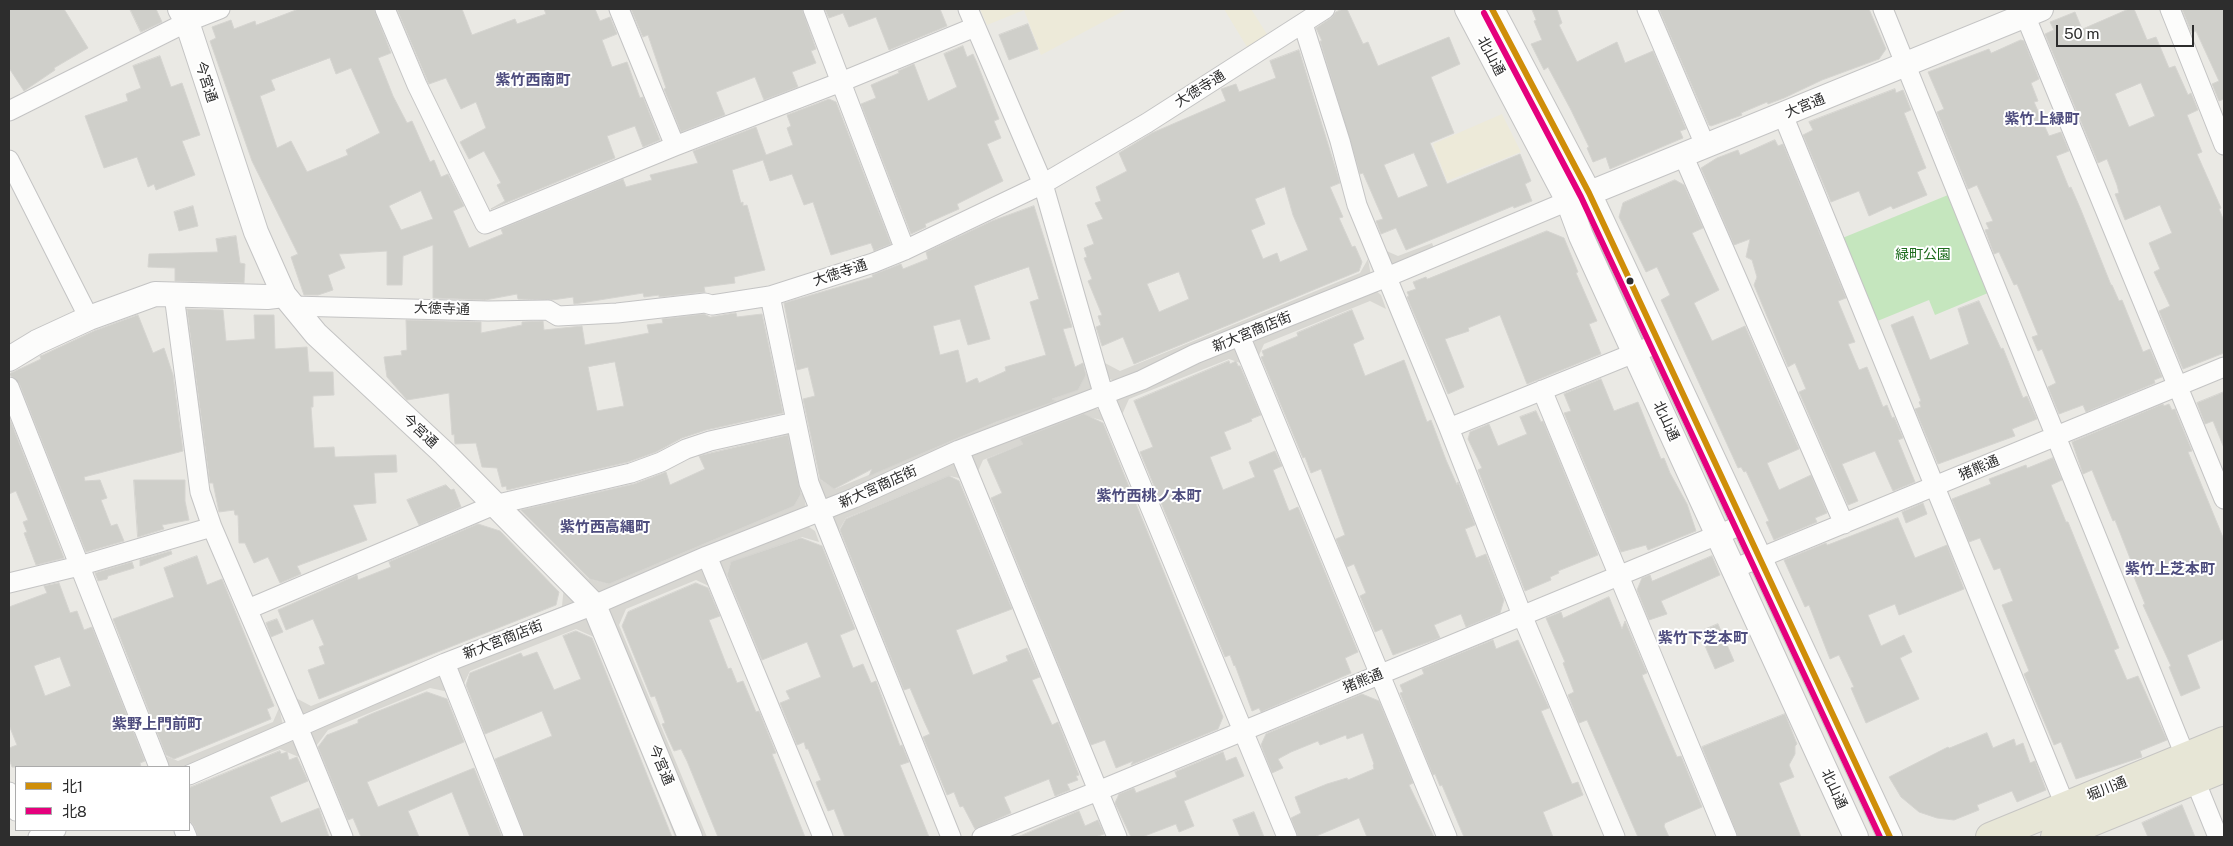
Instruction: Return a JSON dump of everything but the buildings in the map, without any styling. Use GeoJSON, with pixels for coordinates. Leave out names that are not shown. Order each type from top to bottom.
{"type":"FeatureCollection","features":[{"type":"Feature","properties":{"kind":"main road","name":"堀川通"},"geometry":{"type":"LineString","coordinates":[[1990,837],[2068,828],[2191,768],[2224,741]]}},
{"type":"Feature","properties":{"kind":"main road","name":"堀川通"},"geometry":{"type":"LineString","coordinates":[[2191,768],[2224,768]]}},
{"type":"Feature","properties":{"kind":"street"},"geometry":{"type":"LineString","coordinates":[[9,111],[183,15],[220,9]]}},
{"type":"Feature","properties":{"kind":"street"},"geometry":{"type":"LineString","coordinates":[[385,9],[417,85],[485,224],[975,27]]}},
{"type":"Feature","properties":{"kind":"street"},"geometry":{"type":"LineString","coordinates":[[619,9],[675,146]]}},
{"type":"Feature","properties":{"kind":"street"},"geometry":{"type":"LineString","coordinates":[[813,9],[905,250]]}},
{"type":"Feature","properties":{"kind":"street"},"geometry":{"type":"LineString","coordinates":[[968,9],[1043,184],[1103,394],[1287,837]]}},
{"type":"Feature","properties":{"kind":"street","name":"大徳寺通"},"geometry":{"type":"LineString","coordinates":[[9,359],[37,342],[89,318],[155,294],[267,297],[288,300],[488,311],[548,310],[558,316],[617,313],[705,304],[712,306],[770,296],[837,275],[905,250],[1043,184],[1147,123],[1325,9]]}},
{"type":"Feature","properties":{"kind":"street","name":"北山通"},"geometry":{"type":"LineString","coordinates":[[1467,9],[1578,197],[1659,343],[1890,837]]}},
{"type":"Feature","properties":{"kind":"street","name":"北山通"},"geometry":{"type":"LineString","coordinates":[[1492,9],[1578,197],[1581,236],[1856,837]]}},
{"type":"Feature","properties":{"kind":"street"},"geometry":{"type":"LineString","coordinates":[[1647,9],[1705,146]]}},
{"type":"Feature","properties":{"kind":"street"},"geometry":{"type":"LineString","coordinates":[[1883,9],[2218,837]]}},
{"type":"Feature","properties":{"kind":"street"},"geometry":{"type":"LineString","coordinates":[[2170,9],[2224,145]]}},
{"type":"Feature","properties":{"kind":"street"},"geometry":{"type":"LineString","coordinates":[[2023,13],[2179,386],[2224,499]]}},
{"type":"Feature","properties":{"kind":"street","name":"大宮通"},"geometry":{"type":"LineString","coordinates":[[1578,197],[1783,115],[2023,13]]}},
{"type":"Feature","properties":{"kind":"street","name":"今宮通"},"geometry":{"type":"LineString","coordinates":[[183,15],[256,232],[288,300],[316,334],[445,454],[594,605],[690,837]]}},
{"type":"Feature","properties":{"kind":"street"},"geometry":{"type":"LineString","coordinates":[[1303,24],[1340,141],[1357,205],[1449,428],[1522,615],[1615,837]]}},
{"type":"Feature","properties":{"kind":"street"},"geometry":{"type":"LineString","coordinates":[[1783,115],[1934,486],[2068,828]]}},
{"type":"Feature","properties":{"kind":"street"},"geometry":{"type":"LineString","coordinates":[[1683,155],[1844,524]]}},
{"type":"Feature","properties":{"kind":"street"},"geometry":{"type":"LineString","coordinates":[[9,160],[89,318]]}},
{"type":"Feature","properties":{"kind":"street","name":"新大宮商店街"},"geometry":{"type":"LineString","coordinates":[[190,775],[445,663],[594,605],[707,556],[819,513],[959,450],[1142,380],[1195,354],[1387,278],[1578,197]]}},
{"type":"Feature","properties":{"kind":"street"},"geometry":{"type":"LineString","coordinates":[[174,295],[200,492],[212,527],[343,837]]}},
{"type":"Feature","properties":{"kind":"street"},"geometry":{"type":"LineString","coordinates":[[770,296],[808,483],[951,837]]}},
{"type":"Feature","properties":{"kind":"street"},"geometry":{"type":"LineString","coordinates":[[1240,336],[1378,674],[1447,837]]}},
{"type":"Feature","properties":{"kind":"street"},"geometry":{"type":"LineString","coordinates":[[1449,428],[1659,343]]}},
{"type":"Feature","properties":{"kind":"street","name":"猪熊通"},"geometry":{"type":"LineString","coordinates":[[1733,570],[2224,367]]}},
{"type":"Feature","properties":{"kind":"street"},"geometry":{"type":"LineString","coordinates":[[9,387],[158,766]]}},
{"type":"Feature","properties":{"kind":"street"},"geometry":{"type":"LineString","coordinates":[[1542,390],[1727,837]]}},
{"type":"Feature","properties":{"kind":"street"},"geometry":{"type":"LineString","coordinates":[[248,609],[494,505],[631,472],[702,444],[795,422]]}},
{"type":"Feature","properties":{"kind":"street"},"geometry":{"type":"LineString","coordinates":[[959,450],[1117,837]]}},
{"type":"Feature","properties":{"kind":"street","name":"猪熊通"},"geometry":{"type":"LineString","coordinates":[[982,837],[1098,791],[1744,524]]}},
{"type":"Feature","properties":{"kind":"street"},"geometry":{"type":"LineString","coordinates":[[9,583],[78,566],[212,527]]}},
{"type":"Feature","properties":{"kind":"street"},"geometry":{"type":"LineString","coordinates":[[707,556],[823,837]]}},
{"type":"Feature","properties":{"kind":"street"},"geometry":{"type":"LineString","coordinates":[[1774,658],[1802,647]]}},
{"type":"Feature","properties":{"kind":"street"},"geometry":{"type":"LineString","coordinates":[[445,663],[514,837]]}},
{"type":"Feature","properties":{"kind":"street"},"geometry":{"type":"LineString","coordinates":[[9,792],[15,808]]}},
{"type":"Feature","properties":{"kind":"street"},"geometry":{"type":"LineString","coordinates":[[38,837],[53,831]]}},
{"type":"Feature","properties":{"kind":"shaded area"},"geometry":{"type":"Polygon","coordinates":[[[980,9],[1127,9],[1041,55],[1024,10],[987,25],[980,9]]]}},
{"type":"Feature","properties":{"kind":"shaded area"},"geometry":{"type":"Polygon","coordinates":[[[1224,9],[1251,9],[1270,39],[1250,52],[1224,9]]]}},
{"type":"Feature","properties":{"kind":"shaded area"},"geometry":{"type":"Polygon","coordinates":[[[1502,114],[1521,152],[1447,181],[1433,144],[1502,114]]]}},
{"type":"Feature","properties":{"kind":"shaded area"},"geometry":{"type":"Polygon","coordinates":[[[1432,243],[1434,248],[1400,268],[1390,265],[1382,249],[1398,256],[1432,243]]]}},
{"type":"Feature","properties":{"kind":"shaded area"},"geometry":{"type":"Polygon","coordinates":[[[1368,259],[1371,276],[1118,383],[1108,378],[1103,362],[1120,371],[1360,273],[1368,259]]]}},
{"type":"Feature","properties":{"kind":"shaded area"},"geometry":{"type":"Polygon","coordinates":[[[1375,290],[1381,295],[1386,309],[1370,301],[1264,344],[1257,360],[1251,344],[1253,338],[1375,290]]]}},
{"type":"Feature","properties":{"kind":"shaded area"},"geometry":{"type":"Polygon","coordinates":[[[1235,347],[1246,365],[1229,359],[1129,399],[1121,417],[1117,401],[1119,396],[1235,347]]]}},
{"type":"Feature","properties":{"kind":"shaded area"},"geometry":{"type":"Polygon","coordinates":[[[1088,371],[1092,389],[1091,394],[828,500],[822,494],[819,479],[835,489],[1079,388],[1088,371]]]}},
{"type":"Feature","properties":{"kind":"shaded area"},"geometry":{"type":"Polygon","coordinates":[[[1094,407],[1099,410],[1104,421],[1090,417],[983,460],[976,476],[970,456],[1094,407]]]}},
{"type":"Feature","properties":{"kind":"shaded area"},"geometry":{"type":"Polygon","coordinates":[[[951,462],[956,465],[963,479],[950,476],[846,518],[835,537],[831,519],[833,514],[951,462]]]}},
{"type":"Feature","properties":{"kind":"shaded area"},"geometry":{"type":"Polygon","coordinates":[[[803,491],[806,508],[600,595],[515,510],[515,505],[589,579],[608,584],[794,506],[803,491]]]}},
{"type":"Feature","properties":{"kind":"shaded area"},"geometry":{"type":"Polygon","coordinates":[[[806,525],[815,531],[819,542],[802,537],[731,563],[724,582],[719,561],[806,525]]]}},
{"type":"Feature","properties":{"kind":"shaded area"},"geometry":{"type":"Polygon","coordinates":[[[702,567],[713,588],[696,580],[626,609],[619,625],[707,837],[701,837],[609,611],[610,604],[702,567]]]}},
{"type":"Feature","properties":{"kind":"shaded area"},"geometry":{"type":"Polygon","coordinates":[[[564,586],[574,593],[576,605],[304,717],[294,697],[311,706],[562,606],[564,586]]]}},
{"type":"Feature","properties":{"kind":"shaded area"},"geometry":{"type":"Polygon","coordinates":[[[587,616],[681,837],[675,837],[594,637],[576,629],[470,671],[461,690],[455,671],[458,665],[587,616]]]}},
{"type":"Feature","properties":{"kind":"shaded area"},"geometry":{"type":"Polygon","coordinates":[[[436,673],[441,676],[449,692],[430,688],[328,730],[314,749],[309,730],[436,673]]]}},
{"type":"Feature","properties":{"kind":"shaded area"},"geometry":{"type":"Polygon","coordinates":[[[279,708],[283,725],[190,767],[164,766],[158,753],[178,761],[273,722],[279,708]]]}},
{"type":"Feature","properties":{"kind":"shaded area"},"geometry":{"type":"Polygon","coordinates":[[[290,739],[295,744],[301,758],[280,749],[190,784],[290,739]]]}},
{"type":"Feature","properties":{"kind":"green space","name":"緑町公園"},"geometry":{"type":"Polygon","coordinates":[[[1948,195],[1988,293],[1935,315],[1929,300],[1875,322],[1840,239],[1948,195]]]}},
{"type":"Feature","properties":{"kind":"transit line","name":"北1"},"geometry":{"type":"LineString","coordinates":[[1492,9],[1589,193],[1890,837]]}},
{"type":"Feature","properties":{"kind":"transit line","name":"北8"},"geometry":{"type":"LineString","coordinates":[[1484,13],[1581,197],[1880,837]]}},
{"type":"Feature","properties":{"kind":"district","name":"紫竹西南町"},"geometry":{"type":"Point","coordinates":[533,80]}},
{"type":"Feature","properties":{"kind":"district","name":"紫竹上緑町"},"geometry":{"type":"Point","coordinates":[2042,119]}},
{"type":"Feature","properties":{"kind":"district","name":"紫竹西桃ノ本町"},"geometry":{"type":"Point","coordinates":[1149,496]}},
{"type":"Feature","properties":{"kind":"district","name":"紫竹西高縄町"},"geometry":{"type":"Point","coordinates":[605,527]}},
{"type":"Feature","properties":{"kind":"district","name":"紫竹上芝本町"},"geometry":{"type":"Point","coordinates":[2170,569]}},
{"type":"Feature","properties":{"kind":"district","name":"紫竹下芝本町"},"geometry":{"type":"Point","coordinates":[1703,638]}},
{"type":"Feature","properties":{"kind":"district","name":"紫野上門前町"},"geometry":{"type":"Point","coordinates":[157,724]}}]}
